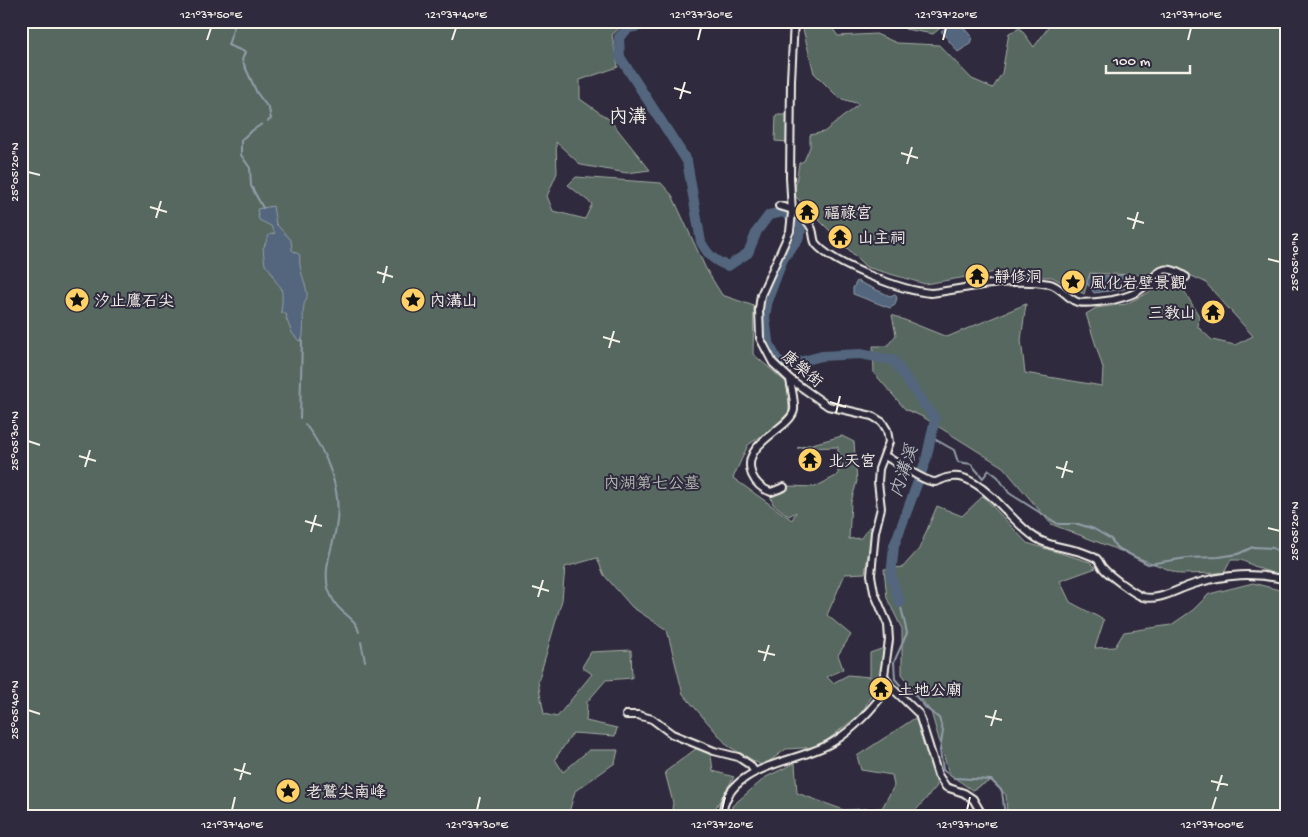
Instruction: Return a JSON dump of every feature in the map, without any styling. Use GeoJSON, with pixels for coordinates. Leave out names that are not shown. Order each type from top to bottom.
{"type":"FeatureCollection","features":[{"type":"Feature","properties":{"kind":"street"},"geometry":{"type":"LineString","coordinates":[[791,211],[791,80],[794,21]]}},
{"type":"Feature","properties":{"kind":"street"},"geometry":{"type":"LineString","coordinates":[[779,206],[806,219],[815,242],[828,254],[856,269],[909,290],[931,293],[1006,282],[1052,284],[1076,303],[1114,300],[1134,294],[1146,286],[1156,274],[1164,270],[1171,269],[1186,276]]}},
{"type":"Feature","properties":{"kind":"street","name":"康樂街"},"geometry":{"type":"LineString","coordinates":[[791,211],[790,231],[762,295],[759,315],[760,338],[764,349],[773,363],[790,379],[828,406],[872,416],[882,422],[887,430],[889,442],[879,469],[878,482],[881,508],[872,554],[872,575],[874,592],[888,625],[890,640],[884,675],[890,686]]}},
{"type":"Feature","properties":{"kind":"street"},"geometry":{"type":"LineString","coordinates":[[784,487],[771,492],[761,488],[753,477],[749,466],[750,459],[760,444],[790,417],[794,411],[790,379]]}},
{"type":"Feature","properties":{"kind":"street"},"geometry":{"type":"LineString","coordinates":[[885,456],[924,479],[935,482],[953,476],[960,476],[974,483],[989,495],[1024,530],[1037,539],[1089,555],[1099,560],[1102,568],[1131,591],[1142,596],[1153,598],[1164,596],[1194,584],[1245,574],[1262,574],[1287,580]]}},
{"type":"Feature","properties":{"kind":"street"},"geometry":{"type":"LineString","coordinates":[[722,816],[723,804],[734,786],[755,772],[790,758],[813,752],[834,742],[866,715],[890,686],[919,714],[938,775],[946,787],[964,793],[973,799],[983,816]]}},
{"type":"Feature","properties":{"kind":"street"},"geometry":{"type":"LineString","coordinates":[[626,715],[638,715],[652,719],[679,737],[714,751],[738,757],[750,765],[755,772]]}},
{"type":"Feature","properties":{"kind":"green space","name":"內湖第七公墓"},"geometry":{"type":"Polygon","coordinates":[[[21,21],[627,21],[612,35],[618,67],[580,80],[580,99],[610,120],[650,170],[627,173],[581,165],[556,142],[557,173],[547,196],[553,211],[585,219],[592,204],[568,185],[576,177],[661,183],[672,195],[706,269],[722,295],[754,306],[753,354],[788,384],[789,417],[748,445],[733,478],[792,520],[796,512],[789,516],[773,504],[770,495],[788,486],[815,487],[838,475],[838,447],[797,448],[842,436],[854,442],[857,481],[851,502],[849,539],[861,538],[869,527],[873,527],[865,573],[845,574],[827,615],[851,635],[838,655],[843,669],[827,677],[833,683],[848,675],[870,677],[870,653],[884,648],[881,676],[862,713],[818,747],[786,749],[763,766],[728,746],[683,694],[667,630],[632,607],[604,575],[597,558],[565,567],[562,600],[538,682],[544,714],[557,717],[592,674],[582,667],[591,652],[631,650],[632,678],[606,680],[587,702],[586,721],[617,728],[615,736],[573,733],[555,759],[563,772],[589,750],[618,750],[615,763],[575,791],[568,816],[21,816],[21,21]]]}},
{"type":"Feature","properties":{"kind":"green space"},"geometry":{"type":"Polygon","coordinates":[[[801,21],[827,21],[838,36],[876,34],[897,43],[939,45],[972,79],[993,88],[1002,73],[1009,33],[1020,28],[1034,47],[1053,21],[1287,21],[1287,577],[1263,570],[1241,560],[1231,560],[1224,573],[1180,574],[1051,524],[1003,467],[923,417],[905,409],[874,373],[873,346],[887,346],[896,335],[892,315],[947,337],[1026,304],[1021,340],[1025,373],[1102,386],[1103,368],[1086,314],[1096,308],[1126,304],[1155,289],[1183,289],[1199,316],[1198,327],[1212,340],[1235,345],[1253,336],[1205,282],[1178,270],[1136,275],[1090,273],[1084,294],[1052,277],[1005,276],[996,272],[925,284],[866,267],[794,195],[799,163],[804,161],[810,147],[810,135],[824,132],[859,104],[839,98],[814,73],[801,21]]]}},
{"type":"Feature","properties":{"kind":"green space"},"geometry":{"type":"Polygon","coordinates":[[[907,21],[949,21],[933,34],[905,29],[907,21]]]}},
{"type":"Feature","properties":{"kind":"green space"},"geometry":{"type":"Polygon","coordinates":[[[776,115],[788,115],[788,142],[775,141],[776,115]]]}},
{"type":"Feature","properties":{"kind":"green space"},"geometry":{"type":"Polygon","coordinates":[[[983,496],[1027,543],[1090,562],[1096,568],[1060,581],[1070,602],[1104,620],[1095,648],[1115,647],[1124,632],[1171,625],[1193,610],[1209,594],[1253,583],[1287,592],[1287,816],[1007,816],[1006,795],[992,780],[972,790],[949,774],[931,712],[902,674],[902,629],[887,598],[884,569],[903,567],[919,549],[937,506],[962,516],[983,496]]]}},
{"type":"Feature","properties":{"kind":"green space"},"geometry":{"type":"Polygon","coordinates":[[[915,718],[930,755],[937,786],[911,816],[731,816],[732,806],[766,777],[795,763],[797,793],[844,810],[882,808],[894,786],[892,775],[861,770],[857,756],[915,718]]]}},
{"type":"Feature","properties":{"kind":"green space"},"geometry":{"type":"Polygon","coordinates":[[[697,748],[711,755],[713,771],[734,777],[716,807],[715,816],[671,816],[673,803],[665,772],[697,748]]]}},
{"type":"Feature","properties":{"kind":"water"},"geometry":{"type":"Polygon","coordinates":[[[952,23],[960,24],[972,37],[970,44],[958,52],[941,31],[952,23]]]}},
{"type":"Feature","properties":{"kind":"water"},"geometry":{"type":"Polygon","coordinates":[[[273,206],[276,224],[291,240],[292,250],[300,255],[307,298],[303,309],[303,336],[302,340],[299,341],[292,333],[286,318],[287,315],[281,312],[281,288],[265,265],[263,249],[269,235],[275,233],[271,226],[259,220],[257,209],[273,206]]]}},
{"type":"Feature","properties":{"kind":"water"},"geometry":{"type":"Polygon","coordinates":[[[1093,274],[1099,276],[1129,275],[1130,286],[1124,289],[1094,293],[1087,281],[1093,274]]]}},
{"type":"Feature","properties":{"kind":"water"},"geometry":{"type":"Polygon","coordinates":[[[857,281],[890,296],[895,294],[897,298],[895,305],[890,308],[853,294],[853,288],[857,281]]]}},
{"type":"Feature","properties":{"kind":"waterway"},"geometry":{"type":"LineString","coordinates":[[234,21],[228,45],[245,52],[242,60],[257,93],[269,109],[271,119],[268,121]]}},
{"type":"Feature","properties":{"kind":"waterway","name":"內溝溪"},"geometry":{"type":"LineString","coordinates":[[664,21],[629,28],[619,37],[620,57],[687,161],[701,242],[704,247],[715,260],[728,266],[748,253],[757,231],[769,215],[783,212]]}},
{"type":"Feature","properties":{"kind":"waterway"},"geometry":{"type":"LineString","coordinates":[[262,124],[241,140],[241,155],[250,168],[251,186],[263,208]]}},
{"type":"Feature","properties":{"kind":"waterway","name":"內溝溪"},"geometry":{"type":"LineString","coordinates":[[786,214],[797,220],[802,226],[798,240],[783,259],[768,299],[765,317],[768,341],[776,358],[784,366],[822,356],[860,354],[893,360],[935,419],[926,460],[894,546],[891,576],[900,603]]}},
{"type":"Feature","properties":{"kind":"waterway"},"geometry":{"type":"LineString","coordinates":[[300,418],[302,340]]}},
{"type":"Feature","properties":{"kind":"waterway"},"geometry":{"type":"LineString","coordinates":[[305,424],[326,460],[335,487],[337,500],[336,528],[327,568],[328,588],[335,604],[354,622],[359,632]]}},
{"type":"Feature","properties":{"kind":"waterway"},"geometry":{"type":"LineString","coordinates":[[931,437],[954,450],[958,462],[971,464],[983,478],[989,470],[998,477],[1009,493],[1058,524],[1078,524],[1094,529],[1111,539],[1116,547],[1148,564],[1187,558],[1219,557],[1238,554],[1253,547],[1273,548],[1287,557]]}},
{"type":"Feature","properties":{"kind":"waterway","name":"內溝溪"},"geometry":{"type":"LineString","coordinates":[[900,603],[907,633],[894,662],[895,679],[939,718],[943,731],[940,750],[943,770],[954,778],[991,780],[1002,791],[1005,816]]}},
{"type":"Feature","properties":{"kind":"waterway"},"geometry":{"type":"LineString","coordinates":[[361,642],[365,661]]}},
{"type":"Feature","properties":{"kind":"place","name":"福祿宮"},"geometry":{"type":"Point","coordinates":[807,212]}},
{"type":"Feature","properties":{"kind":"place","name":"山主祠"},"geometry":{"type":"Point","coordinates":[840,237]}},
{"type":"Feature","properties":{"kind":"place","name":"靜修洞"},"geometry":{"type":"Point","coordinates":[977,276]}},
{"type":"Feature","properties":{"kind":"place","name":"風化岩壁景觀"},"geometry":{"type":"Point","coordinates":[1073,282]}},
{"type":"Feature","properties":{"kind":"place","name":"汐止鷹石尖"},"geometry":{"type":"Point","coordinates":[77,300]}},
{"type":"Feature","properties":{"kind":"place","name":"內溝山"},"geometry":{"type":"Point","coordinates":[413,300]}},
{"type":"Feature","properties":{"kind":"place","name":"三教山"},"geometry":{"type":"Point","coordinates":[1213,312]}},
{"type":"Feature","properties":{"kind":"place","name":"北天宮"},"geometry":{"type":"Point","coordinates":[810,460]}},
{"type":"Feature","properties":{"kind":"place","name":"土地公廟"},"geometry":{"type":"Point","coordinates":[881,689]}},
{"type":"Feature","properties":{"kind":"place","name":"老鷲尖南峰"},"geometry":{"type":"Point","coordinates":[288,791]}},
{"type":"Feature","properties":{"kind":"district","name":"內溝"},"geometry":{"type":"Point","coordinates":[628,115]}}]}
